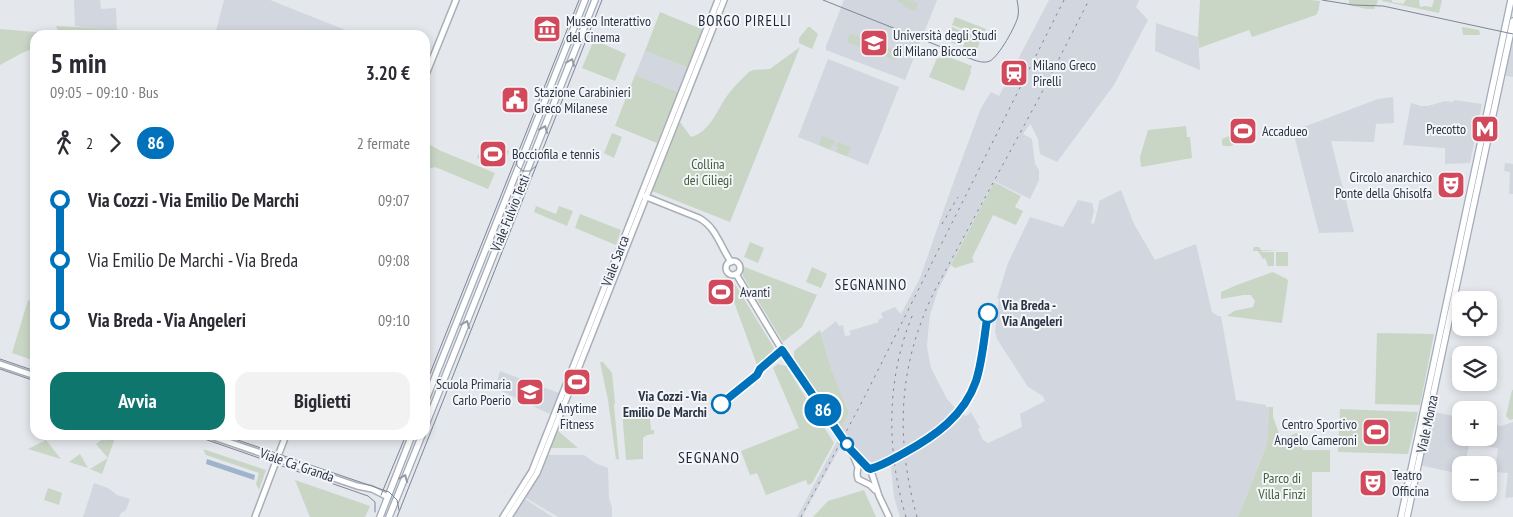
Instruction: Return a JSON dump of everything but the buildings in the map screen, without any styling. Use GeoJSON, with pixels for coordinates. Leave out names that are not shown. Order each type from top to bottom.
{"type":"FeatureCollection","features":[{"type":"Feature","properties":{"kind":"main road","name":"Viale Fulvio Testi"},"geometry":{"type":"LineString","coordinates":[[430,390],[585,0]]}},
{"type":"Feature","properties":{"kind":"main road","name":"Viale Fulvio Testi"},"geometry":{"type":"LineString","coordinates":[[430,414],[595,0]]}},
{"type":"Feature","properties":{"kind":"main road","name":"Viale Monza"},"geometry":{"type":"LineString","coordinates":[[1401,517],[1474,192],[1509,27],[1512,0]]}},
{"type":"Feature","properties":{"kind":"main road","name":"Viale Monza"},"geometry":{"type":"LineString","coordinates":[[1509,27],[1513,21]]}},
{"type":"Feature","properties":{"kind":"main road"},"geometry":{"type":"LineString","coordinates":[[514,180],[522,184]]}},
{"type":"Feature","properties":{"kind":"main road","name":"Viale Monza"},"geometry":{"type":"LineString","coordinates":[[1407,517],[1444,331]]}},
{"type":"Feature","properties":{"kind":"main road"},"geometry":{"type":"LineString","coordinates":[[380,517],[410,440]]}},
{"type":"Feature","properties":{"kind":"main road"},"geometry":{"type":"LineString","coordinates":[[389,517],[420,440]]}},
{"type":"Feature","properties":{"kind":"main road","name":"Viale Ca' Granda"},"geometry":{"type":"LineString","coordinates":[[388,497],[396,500]]}},
{"type":"Feature","properties":{"kind":"street"},"geometry":{"type":"LineString","coordinates":[[430,65],[456,0]]}},
{"type":"Feature","properties":{"kind":"street","name":"Viale Sarca"},"geometry":{"type":"LineString","coordinates":[[509,517],[537,473],[718,0]]}},
{"type":"Feature","properties":{"kind":"street","name":"Viale Sarca"},"geometry":{"type":"LineString","coordinates":[[503,517],[532,471],[724,0]]}},
{"type":"Feature","properties":{"kind":"street"},"geometry":{"type":"LineString","coordinates":[[644,196],[706,222],[712,228],[730,262]]}},
{"type":"Feature","properties":{"kind":"street"},"geometry":{"type":"LineString","coordinates":[[730,262],[736,262],[740,266],[736,274]]}},
{"type":"Feature","properties":{"kind":"street"},"geometry":{"type":"LineString","coordinates":[[730,262],[727,266],[727,271],[731,274],[736,274]]}},
{"type":"Feature","properties":{"kind":"street"},"geometry":{"type":"LineString","coordinates":[[736,274],[783,352],[850,449],[858,465],[860,481],[872,486],[879,496]]}},
{"type":"Feature","properties":{"kind":"street"},"geometry":{"type":"LineString","coordinates":[[0,364],[30,374]]}},
{"type":"Feature","properties":{"kind":"street","name":"Viale Ca' Granda"},"geometry":{"type":"LineString","coordinates":[[223,440],[357,486],[372,489],[388,497]]}},
{"type":"Feature","properties":{"kind":"street"},"geometry":{"type":"LineString","coordinates":[[255,517],[284,440]]}},
{"type":"Feature","properties":{"kind":"street"},"geometry":{"type":"LineString","coordinates":[[850,449],[871,471],[879,496],[889,517]]}},
{"type":"Feature","properties":{"kind":"street"},"geometry":{"type":"LineString","coordinates":[[859,470],[863,467],[868,468]]}},
{"type":"Feature","properties":{"kind":"street"},"geometry":{"type":"LineString","coordinates":[[865,482],[869,481],[872,476]]}},
{"type":"Feature","properties":{"kind":"shaded area"},"geometry":{"type":"Polygon","coordinates":[[[74,0],[100,0],[101,9],[116,8],[117,30],[75,26],[74,0]]]}},
{"type":"Feature","properties":{"kind":"shaded area"},"geometry":{"type":"Polygon","coordinates":[[[224,0],[270,0],[345,30],[216,30],[224,0]]]}},
{"type":"Feature","properties":{"kind":"shaded area","name":"Università degli Studi di Milano Bicocca"},"geometry":{"type":"Polygon","coordinates":[[[844,0],[937,0],[905,80],[826,50],[844,0]]]}},
{"type":"Feature","properties":{"kind":"shaded area"},"geometry":{"type":"Polygon","coordinates":[[[1049,0],[1139,0],[1136,7],[1148,20],[1114,85],[1057,162],[1040,154],[1038,139],[1030,124],[1023,134],[1032,139],[1035,164],[1039,170],[1039,180],[1030,199],[994,181],[938,290],[930,315],[928,332],[927,347],[931,368],[947,399],[956,409],[966,416],[971,412],[980,428],[978,429],[983,440],[988,443],[1022,427],[1020,414],[1045,401],[1043,396],[1028,387],[997,339],[995,332],[999,299],[997,298],[1008,263],[1030,217],[1063,227],[1078,200],[1092,203],[1094,211],[1091,223],[1094,224],[1099,201],[1121,190],[1134,224],[1155,260],[1196,244],[1212,312],[1221,316],[1236,400],[1269,407],[1267,444],[1238,517],[900,517],[894,497],[890,457],[874,464],[861,455],[841,428],[849,413],[832,371],[821,333],[836,321],[839,326],[843,325],[845,336],[851,335],[849,331],[879,322],[878,320],[883,318],[881,313],[895,307],[901,314],[920,278],[981,108],[991,92],[999,96],[1049,0]]]}},
{"type":"Feature","properties":{"kind":"shaded area"},"geometry":{"type":"Polygon","coordinates":[[[1156,23],[1198,37],[1200,70],[1155,51],[1156,23]]]}},
{"type":"Feature","properties":{"kind":"shaded area"},"geometry":{"type":"Polygon","coordinates":[[[1510,36],[1513,37],[1513,77],[1501,75],[1510,36]]]}},
{"type":"Feature","properties":{"kind":"shaded area"},"geometry":{"type":"Polygon","coordinates":[[[645,51],[689,68],[678,92],[635,75],[645,51]]]}},
{"type":"Feature","properties":{"kind":"shaded area"},"geometry":{"type":"Polygon","coordinates":[[[828,59],[899,87],[868,165],[798,137],[828,59]]]}},
{"type":"Feature","properties":{"kind":"shaded area"},"geometry":{"type":"Polygon","coordinates":[[[1393,97],[1394,123],[1376,124],[1374,142],[1331,141],[1354,232],[1319,233],[1293,131],[1378,99],[1393,97]]]}},
{"type":"Feature","properties":{"kind":"shaded area"},"geometry":{"type":"Polygon","coordinates":[[[1454,100],[1482,104],[1470,163],[1445,164],[1445,148],[1403,145],[1411,103],[1428,106],[1445,101],[1453,102],[1454,100]]]}},
{"type":"Feature","properties":{"kind":"shaded area"},"geometry":{"type":"Polygon","coordinates":[[[1505,163],[1513,164],[1513,194],[1509,194],[1510,172],[1504,171],[1505,163]]]}},
{"type":"Feature","properties":{"kind":"shaded area","name":"Scuola Primaria Carlo Poerio"},"geometry":{"type":"Polygon","coordinates":[[[500,371],[559,393],[550,414],[495,388],[500,371]]]}},
{"type":"Feature","properties":{"kind":"shaded area"},"geometry":{"type":"Polygon","coordinates":[[[1431,411],[1452,416],[1452,446],[1469,446],[1467,456],[1452,456],[1452,472],[1419,465],[1431,411]]]}},
{"type":"Feature","properties":{"kind":"shaded area"},"geometry":{"type":"Polygon","coordinates":[[[1513,422],[1513,497],[1505,498],[1508,473],[1497,472],[1498,448],[1484,446],[1497,446],[1497,425],[1501,426],[1513,422]]]}},
{"type":"Feature","properties":{"kind":"shaded area"},"geometry":{"type":"Polygon","coordinates":[[[839,438],[842,444],[802,517],[797,517],[839,438]]]}},
{"type":"Feature","properties":{"kind":"shaded area"},"geometry":{"type":"Polygon","coordinates":[[[547,455],[584,455],[595,463],[608,468],[612,517],[558,517],[526,498],[539,477],[547,455]]]}},
{"type":"Feature","properties":{"kind":"shaded area"},"geometry":{"type":"Polygon","coordinates":[[[94,483],[108,488],[117,495],[130,499],[126,510],[119,517],[83,517],[94,483]]]}},
{"type":"Feature","properties":{"kind":"shaded area"},"geometry":{"type":"Polygon","coordinates":[[[525,499],[553,517],[513,517],[525,499]]]}},
{"type":"Feature","properties":{"kind":"green space"},"geometry":{"type":"Polygon","coordinates":[[[898,0],[910,0],[918,3],[915,11],[903,6],[904,4],[898,2],[898,0]]]}},
{"type":"Feature","properties":{"kind":"green space"},"geometry":{"type":"Polygon","coordinates":[[[1200,0],[1320,1],[1316,15],[1252,37],[1249,30],[1199,48],[1200,0]]]}},
{"type":"Feature","properties":{"kind":"green space"},"geometry":{"type":"Polygon","coordinates":[[[1349,0],[1378,0],[1376,6],[1374,6],[1375,9],[1367,9],[1349,5],[1349,0]]]}},
{"type":"Feature","properties":{"kind":"green space"},"geometry":{"type":"Polygon","coordinates":[[[1382,0],[1392,0],[1392,2],[1403,4],[1406,0],[1419,0],[1420,7],[1432,7],[1434,0],[1442,0],[1439,13],[1382,0]]]}},
{"type":"Feature","properties":{"kind":"green space"},"geometry":{"type":"Polygon","coordinates":[[[660,12],[704,30],[689,68],[645,51],[660,12]]]}},
{"type":"Feature","properties":{"kind":"green space"},"geometry":{"type":"Polygon","coordinates":[[[955,17],[986,29],[983,37],[972,33],[973,31],[964,27],[963,29],[952,25],[955,17]]]}},
{"type":"Feature","properties":{"kind":"green space"},"geometry":{"type":"Polygon","coordinates":[[[56,26],[118,30],[58,30],[56,26]]]}},
{"type":"Feature","properties":{"kind":"green space"},"geometry":{"type":"Polygon","coordinates":[[[808,27],[818,34],[812,49],[799,43],[799,38],[808,27]]]}},
{"type":"Feature","properties":{"kind":"green space"},"geometry":{"type":"Polygon","coordinates":[[[952,27],[966,33],[961,46],[947,41],[952,27]]]}},
{"type":"Feature","properties":{"kind":"green space"},"geometry":{"type":"Polygon","coordinates":[[[1462,27],[1479,30],[1480,35],[1463,35],[1462,27]]]}},
{"type":"Feature","properties":{"kind":"green space"},"geometry":{"type":"Polygon","coordinates":[[[0,29],[30,32],[30,50],[0,65],[0,29]]]}},
{"type":"Feature","properties":{"kind":"green space"},"geometry":{"type":"Polygon","coordinates":[[[850,33],[868,40],[866,49],[847,42],[850,33]]]}},
{"type":"Feature","properties":{"kind":"green space"},"geometry":{"type":"Polygon","coordinates":[[[968,33],[981,39],[976,52],[963,47],[968,33]]]}},
{"type":"Feature","properties":{"kind":"green space"},"geometry":{"type":"Polygon","coordinates":[[[594,40],[626,54],[615,81],[582,68],[594,40]]]}},
{"type":"Feature","properties":{"kind":"green space"},"geometry":{"type":"Polygon","coordinates":[[[884,46],[899,52],[895,60],[879,54],[881,47],[884,46]]]}},
{"type":"Feature","properties":{"kind":"green space","name":"Collina dei Ciliegi"},"geometry":{"type":"Polygon","coordinates":[[[800,47],[730,222],[652,191],[680,122],[691,137],[698,134],[712,120],[729,93],[749,72],[770,69],[800,47]]]}},
{"type":"Feature","properties":{"kind":"green space"},"geometry":{"type":"Polygon","coordinates":[[[941,54],[972,66],[964,91],[929,77],[937,58],[939,59],[941,54]]]}},
{"type":"Feature","properties":{"kind":"green space"},"geometry":{"type":"Polygon","coordinates":[[[635,75],[678,92],[657,143],[615,126],[635,75]]]}},
{"type":"Feature","properties":{"kind":"green space"},"geometry":{"type":"Polygon","coordinates":[[[1186,126],[1187,137],[1190,137],[1192,158],[1141,167],[1140,157],[1148,130],[1186,126]]]}},
{"type":"Feature","properties":{"kind":"green space"},"geometry":{"type":"Polygon","coordinates":[[[612,133],[622,137],[614,158],[604,153],[612,133]]]}},
{"type":"Feature","properties":{"kind":"green space"},"geometry":{"type":"Polygon","coordinates":[[[822,136],[835,141],[830,149],[819,145],[822,136]]]}},
{"type":"Feature","properties":{"kind":"green space"},"geometry":{"type":"Polygon","coordinates":[[[1229,136],[1236,139],[1235,144],[1230,146],[1222,145],[1222,139],[1229,136]]]}},
{"type":"Feature","properties":{"kind":"green space","name":"Bocciofila e tennis"},"geometry":{"type":"Polygon","coordinates":[[[483,141],[509,151],[502,168],[477,158],[483,141]]]}},
{"type":"Feature","properties":{"kind":"green space"},"geometry":{"type":"Polygon","coordinates":[[[838,142],[851,147],[847,156],[836,152],[838,142]]]}},
{"type":"Feature","properties":{"kind":"green space"},"geometry":{"type":"Polygon","coordinates":[[[430,145],[495,173],[488,189],[435,167],[430,168],[430,145]]]}},
{"type":"Feature","properties":{"kind":"green space"},"geometry":{"type":"Polygon","coordinates":[[[994,182],[1021,196],[1015,207],[1023,211],[1016,225],[993,215],[972,258],[974,262],[955,268],[951,265],[994,182]]]}},
{"type":"Feature","properties":{"kind":"green space"},"geometry":{"type":"Polygon","coordinates":[[[536,206],[556,214],[559,206],[573,211],[567,226],[534,212],[536,206]]]}},
{"type":"Feature","properties":{"kind":"green space"},"geometry":{"type":"Polygon","coordinates":[[[580,214],[621,230],[616,245],[575,228],[580,214]]]}},
{"type":"Feature","properties":{"kind":"green space"},"geometry":{"type":"Polygon","coordinates":[[[750,242],[764,248],[758,263],[744,257],[750,242]]]}},
{"type":"Feature","properties":{"kind":"green space"},"geometry":{"type":"Polygon","coordinates":[[[1254,247],[1259,247],[1261,250],[1280,250],[1261,251],[1274,252],[1274,266],[1268,266],[1265,258],[1263,259],[1258,251],[1253,251],[1254,247]]]}},
{"type":"Feature","properties":{"kind":"green space"},"geometry":{"type":"Polygon","coordinates":[[[1276,252],[1288,252],[1288,266],[1276,266],[1276,252]]]}},
{"type":"Feature","properties":{"kind":"green space"},"geometry":{"type":"Polygon","coordinates":[[[742,266],[817,295],[802,327],[783,342],[743,276],[742,266]]]}},
{"type":"Feature","properties":{"kind":"green space"},"geometry":{"type":"Polygon","coordinates":[[[812,267],[827,274],[821,288],[806,282],[812,267]]]}},
{"type":"Feature","properties":{"kind":"green space"},"geometry":{"type":"Polygon","coordinates":[[[1273,272],[1288,281],[1282,323],[1227,316],[1234,311],[1253,307],[1255,301],[1251,295],[1221,299],[1221,292],[1273,272]]]}},
{"type":"Feature","properties":{"kind":"green space"},"geometry":{"type":"Polygon","coordinates":[[[725,277],[733,281],[774,348],[770,354],[771,356],[757,365],[725,277]]]}},
{"type":"Feature","properties":{"kind":"green space"},"geometry":{"type":"Polygon","coordinates":[[[28,300],[30,301],[30,359],[12,353],[28,300]]]}},
{"type":"Feature","properties":{"kind":"green space"},"geometry":{"type":"Polygon","coordinates":[[[820,330],[832,371],[849,413],[841,428],[794,359],[794,351],[820,330]]]}},
{"type":"Feature","properties":{"kind":"green space"},"geometry":{"type":"Polygon","coordinates":[[[1377,333],[1434,334],[1420,405],[1375,404],[1377,333]]]}},
{"type":"Feature","properties":{"kind":"green space"},"geometry":{"type":"Polygon","coordinates":[[[600,362],[603,362],[612,373],[619,460],[616,459],[608,400],[600,362]]]}},
{"type":"Feature","properties":{"kind":"green space"},"geometry":{"type":"Polygon","coordinates":[[[778,364],[786,366],[834,443],[812,483],[808,485],[806,480],[766,495],[757,473],[750,475],[741,451],[799,428],[773,368],[778,364]]]}},
{"type":"Feature","properties":{"kind":"green space"},"geometry":{"type":"Polygon","coordinates":[[[1512,390],[1513,419],[1510,420],[1506,416],[1512,390]]]}},
{"type":"Feature","properties":{"kind":"green space","name":"Parco di Villa Finzi"},"geometry":{"type":"Polygon","coordinates":[[[1269,407],[1273,407],[1273,417],[1281,439],[1297,433],[1303,450],[1330,450],[1330,472],[1312,472],[1312,517],[1238,517],[1267,444],[1269,407]]]}},
{"type":"Feature","properties":{"kind":"green space"},"geometry":{"type":"Polygon","coordinates":[[[649,409],[651,430],[654,430],[654,434],[643,438],[643,459],[626,460],[622,411],[649,409]]]}},
{"type":"Feature","properties":{"kind":"green space","name":"Centro Sportivo Angelo Cameroni"},"geometry":{"type":"Polygon","coordinates":[[[1340,409],[1418,412],[1408,454],[1338,452],[1340,409]]]}},
{"type":"Feature","properties":{"kind":"green space"},"geometry":{"type":"Polygon","coordinates":[[[557,430],[578,448],[550,448],[557,430]]]}},
{"type":"Feature","properties":{"kind":"green space"},"geometry":{"type":"Polygon","coordinates":[[[46,440],[61,459],[28,449],[46,440]]]}},
{"type":"Feature","properties":{"kind":"green space"},"geometry":{"type":"Polygon","coordinates":[[[101,440],[114,440],[108,458],[96,444],[101,440]]]}},
{"type":"Feature","properties":{"kind":"green space"},"geometry":{"type":"Polygon","coordinates":[[[203,449],[266,470],[259,490],[256,484],[259,473],[206,455],[203,449]]]}},
{"type":"Feature","properties":{"kind":"green space"},"geometry":{"type":"Polygon","coordinates":[[[80,454],[88,468],[69,462],[80,454]]]}},
{"type":"Feature","properties":{"kind":"green space"},"geometry":{"type":"Polygon","coordinates":[[[108,458],[102,474],[90,469],[108,458]]]}},
{"type":"Feature","properties":{"kind":"green space"},"geometry":{"type":"Polygon","coordinates":[[[295,480],[370,506],[365,517],[310,517],[295,480]]]}},
{"type":"Feature","properties":{"kind":"green space"},"geometry":{"type":"Polygon","coordinates":[[[48,488],[62,493],[59,505],[44,500],[48,488]]]}},
{"type":"Feature","properties":{"kind":"green space"},"geometry":{"type":"Polygon","coordinates":[[[864,490],[876,517],[813,517],[828,501],[864,490]]]}},
{"type":"Feature","properties":{"kind":"water"},"geometry":{"type":"Polygon","coordinates":[[[207,459],[255,475],[254,480],[206,464],[207,459]]]}},
{"type":"Feature","properties":{"kind":"tram line"},"geometry":{"type":"LineString","coordinates":[[430,373],[579,0]]}},
{"type":"Feature","properties":{"kind":"tram line"},"geometry":{"type":"LineString","coordinates":[[430,434],[602,0]]}},
{"type":"Feature","properties":{"kind":"tram line"},"geometry":{"type":"LineString","coordinates":[[823,0],[980,62],[990,61],[994,58],[1011,33],[1018,16],[1017,0]]}},
{"type":"Feature","properties":{"kind":"tram line"},"geometry":{"type":"LineString","coordinates":[[1322,0],[1353,5],[1383,6],[1513,34]]}},
{"type":"Feature","properties":{"kind":"tram line"},"geometry":{"type":"LineString","coordinates":[[516,157],[517,166],[523,171],[530,171],[536,166]]}},
{"type":"Feature","properties":{"kind":"tram line"},"geometry":{"type":"LineString","coordinates":[[0,359],[30,369]]}},
{"type":"Feature","properties":{"kind":"tram line"},"geometry":{"type":"LineString","coordinates":[[0,369],[30,379]]}},
{"type":"Feature","properties":{"kind":"tram line"},"geometry":{"type":"LineString","coordinates":[[207,440],[368,496],[375,502],[375,512]]}},
{"type":"Feature","properties":{"kind":"tram line"},"geometry":{"type":"LineString","coordinates":[[238,440],[389,492],[397,500],[399,510]]}},
{"type":"Feature","properties":{"kind":"tram line"},"geometry":{"type":"LineString","coordinates":[[381,495],[404,440]]}},
{"type":"Feature","properties":{"kind":"tram line"},"geometry":{"type":"LineString","coordinates":[[397,517],[428,440]]}},
{"type":"Feature","properties":{"kind":"railway"},"geometry":{"type":"LineString","coordinates":[[801,517],[865,396],[1064,0]]}},
{"type":"Feature","properties":{"kind":"railway"},"geometry":{"type":"LineString","coordinates":[[917,517],[905,458],[903,430],[907,374],[913,346],[935,290],[1039,98],[1089,0]]}},
{"type":"Feature","properties":{"kind":"railway"},"geometry":{"type":"LineString","coordinates":[[942,224],[958,197]]}},
{"type":"Feature","properties":{"kind":"railway"},"geometry":{"type":"LineString","coordinates":[[906,517],[899,492],[895,466],[892,414],[898,363],[904,338],[913,314]]}},
{"type":"Feature","properties":{"kind":"bus line","name":"86"},"geometry":{"type":"LineString","coordinates":[[721,404],[757,375],[760,369],[782,350],[849,448],[868,468],[881,466],[926,442],[948,424],[965,404],[978,376],[988,313]]}},
{"type":"Feature","properties":{"kind":"place","name":"Museo Interattivo del Cinema"},"geometry":{"type":"Point","coordinates":[547,29]}},
{"type":"Feature","properties":{"kind":"place","name":"Università degli Studi di Milano Bicocca"},"geometry":{"type":"Point","coordinates":[874,43]}},
{"type":"Feature","properties":{"kind":"place","name":"Milano Greco Pirelli"},"geometry":{"type":"Point","coordinates":[1014,73]}},
{"type":"Feature","properties":{"kind":"place","name":"Stazione Carabinieri Greco Milanese"},"geometry":{"type":"Point","coordinates":[515,100]}},
{"type":"Feature","properties":{"kind":"place","name":"Precotto"},"geometry":{"type":"Point","coordinates":[1485,129]}},
{"type":"Feature","properties":{"kind":"place","name":"Accadueo"},"geometry":{"type":"Point","coordinates":[1243,131]}},
{"type":"Feature","properties":{"kind":"place","name":"Bocciofila e tennis"},"geometry":{"type":"Point","coordinates":[493,154]}},
{"type":"Feature","properties":{"kind":"place","name":"Circolo anarchico Ponte della Ghisolfa"},"geometry":{"type":"Point","coordinates":[1451,185]}},
{"type":"Feature","properties":{"kind":"place","name":"Avanti"},"geometry":{"type":"Point","coordinates":[721,292]}},
{"type":"Feature","properties":{"kind":"place","name":"Via Breda - Via Angeleri"},"geometry":{"type":"Point","coordinates":[988,313]}},
{"type":"Feature","properties":{"kind":"place","name":"Anytime Fitness"},"geometry":{"type":"Point","coordinates":[577,382]}},
{"type":"Feature","properties":{"kind":"place","name":"Scuola Primaria Carlo Poerio"},"geometry":{"type":"Point","coordinates":[530,392]}},
{"type":"Feature","properties":{"kind":"place","name":"Via Cozzi - Via Emilio De Marchi"},"geometry":{"type":"Point","coordinates":[721,404]}},
{"type":"Feature","properties":{"kind":"place","name":"Centro Sportivo Angelo Cameroni"},"geometry":{"type":"Point","coordinates":[1376,432]}},
{"type":"Feature","properties":{"kind":"place","name":"Teatro Officina"},"geometry":{"type":"Point","coordinates":[1373,483]}},
{"type":"Feature","properties":{"kind":"district","name":"BORGO PIRELLI"},"geometry":{"type":"Point","coordinates":[745,21]}},
{"type":"Feature","properties":{"kind":"district","name":"SEGNANINO"},"geometry":{"type":"Point","coordinates":[871,285]}},
{"type":"Feature","properties":{"kind":"district","name":"SEGNANO"},"geometry":{"type":"Point","coordinates":[709,457]}}]}
